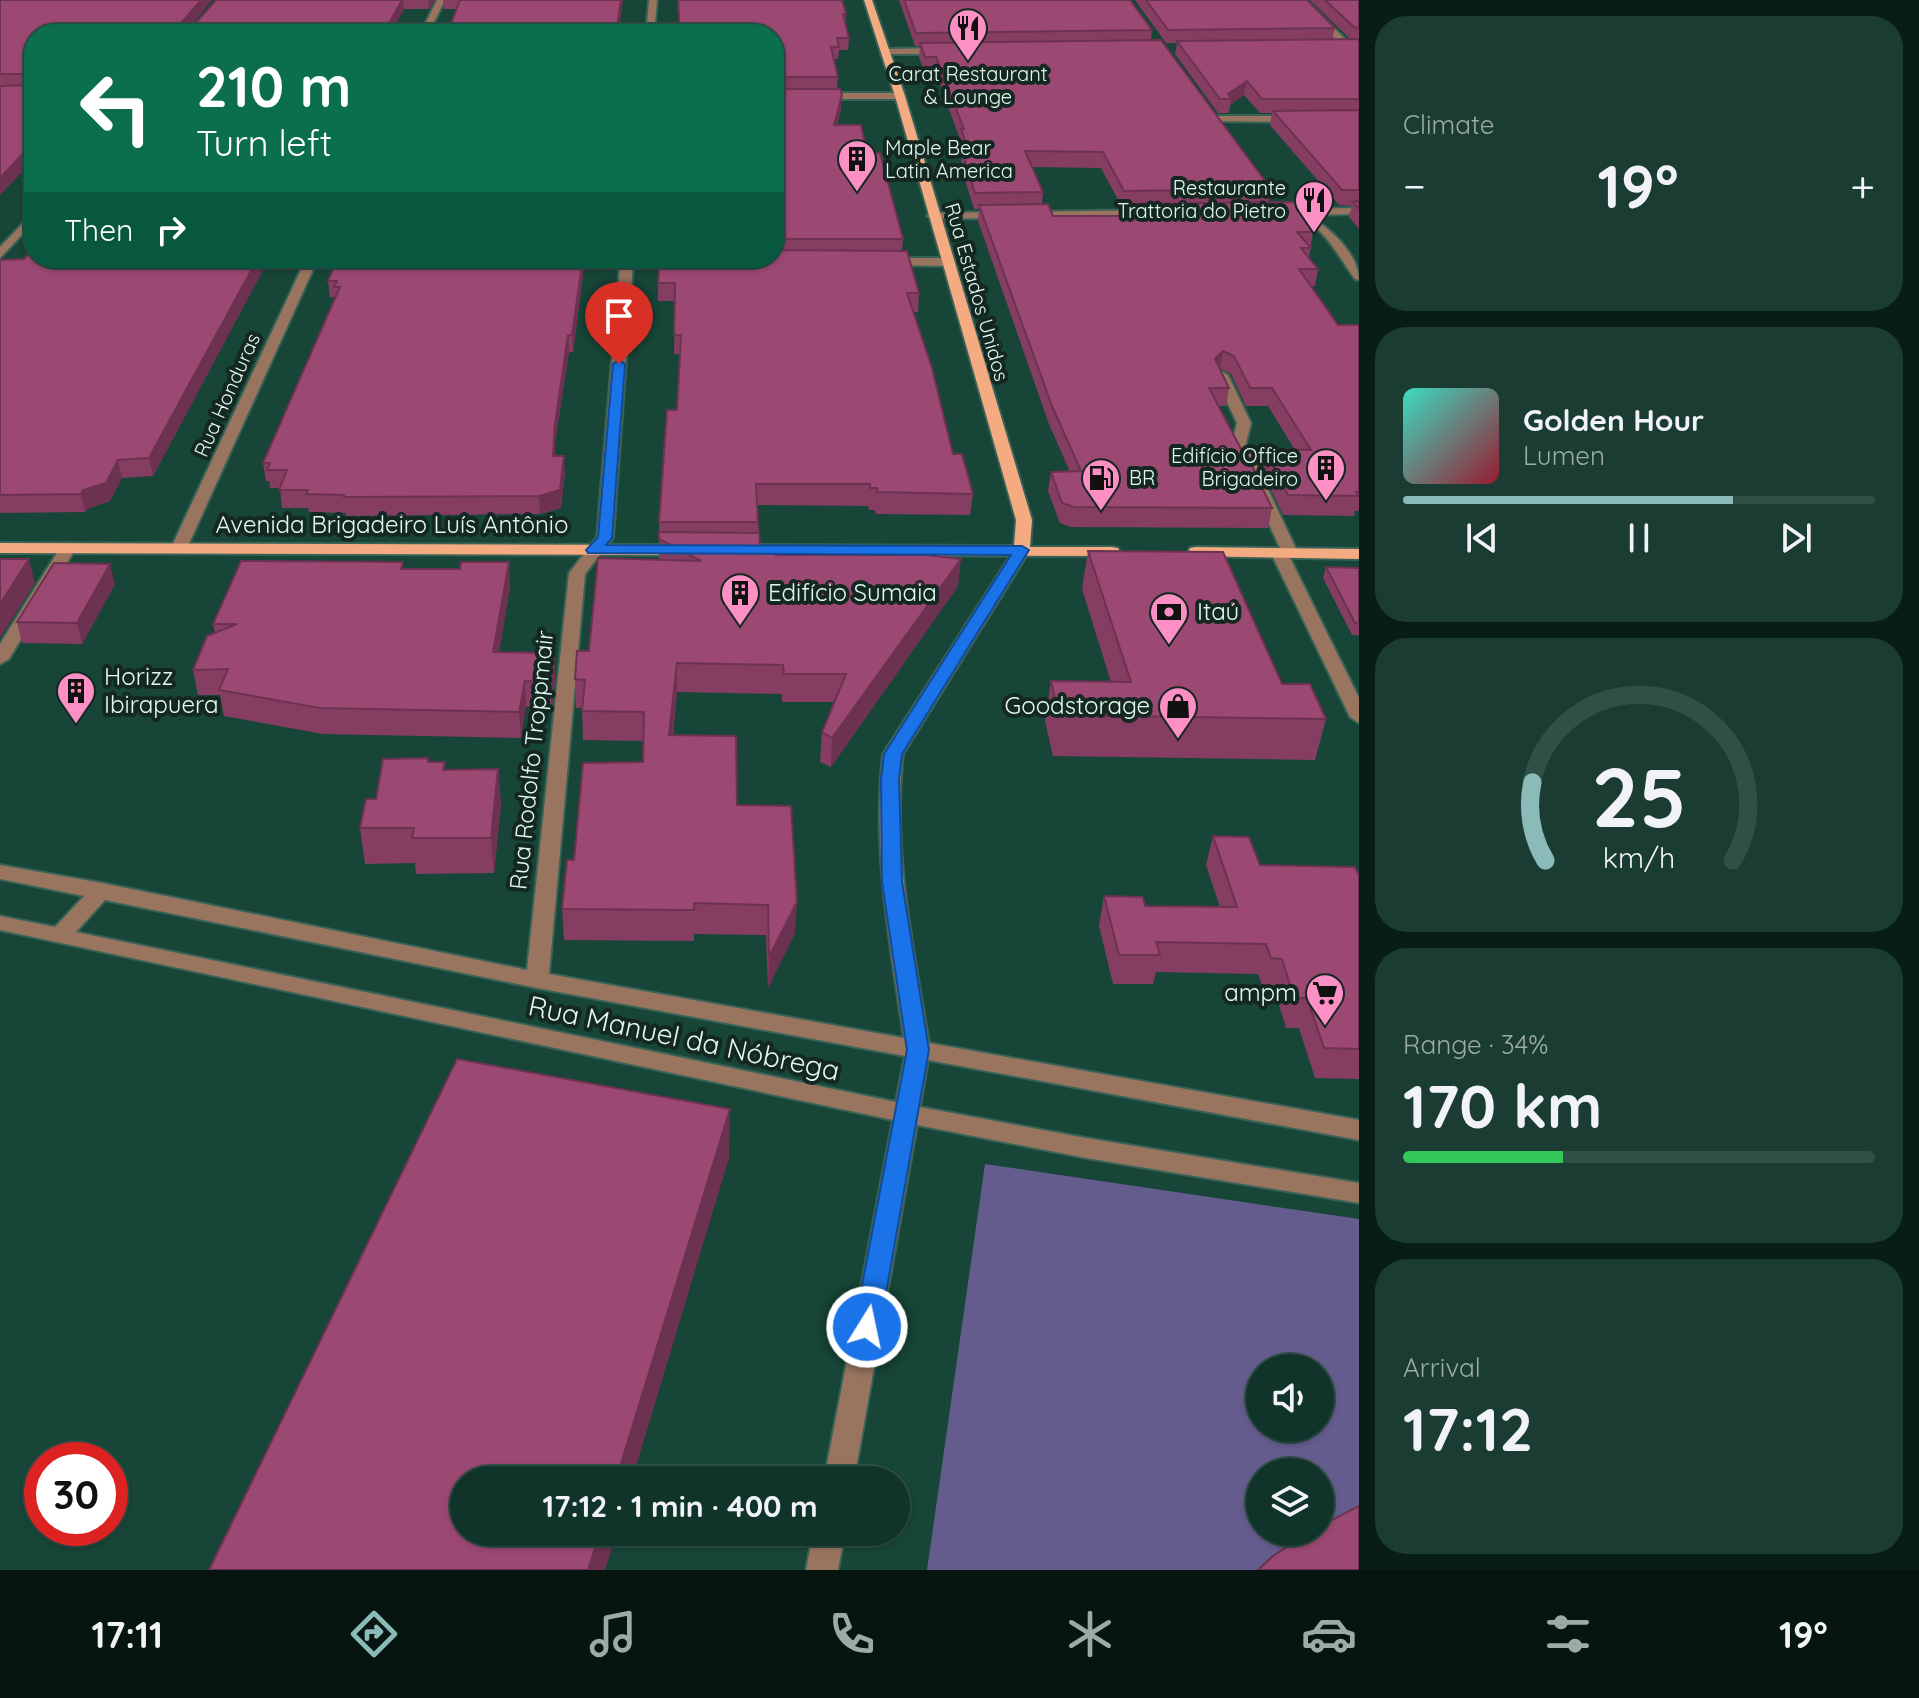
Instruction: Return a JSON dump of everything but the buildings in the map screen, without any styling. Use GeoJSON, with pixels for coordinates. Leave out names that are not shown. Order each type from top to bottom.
{"type":"FeatureCollection","features":[{"type":"Feature","properties":{"kind":"main road","name":"Rua Estados Unidos"},"geometry":{"type":"LineString","coordinates":[[868,0],[900,96],[1024,520],[1022,550]]}},
{"type":"Feature","properties":{"kind":"main road","name":"Avenida Brigadeiro Luís Antônio"},"geometry":{"type":"LineString","coordinates":[[0,548],[705,550]]}},
{"type":"Feature","properties":{"kind":"main road"},"geometry":{"type":"LineString","coordinates":[[737,550],[1131,552]]}},
{"type":"Feature","properties":{"kind":"main road"},"geometry":{"type":"LineString","coordinates":[[1177,552],[1359,554]]}},
{"type":"Feature","properties":{"kind":"street"},"geometry":{"type":"LineString","coordinates":[[429,24],[441,0]]}},
{"type":"Feature","properties":{"kind":"street"},"geometry":{"type":"LineString","coordinates":[[651,24],[653,0]]}},
{"type":"Feature","properties":{"kind":"street"},"geometry":{"type":"LineString","coordinates":[[1301,0],[1347,46]]}},
{"type":"Feature","properties":{"kind":"street"},"geometry":{"type":"LineString","coordinates":[[1331,46],[1359,46]]}},
{"type":"Feature","properties":{"kind":"street"},"geometry":{"type":"LineString","coordinates":[[884,52],[949,51]]}},
{"type":"Feature","properties":{"kind":"street"},"geometry":{"type":"LineString","coordinates":[[784,96],[900,96]]}},
{"type":"Feature","properties":{"kind":"street"},"geometry":{"type":"LineString","coordinates":[[1204,107],[1225,136]]}},
{"type":"Feature","properties":{"kind":"street"},"geometry":{"type":"LineString","coordinates":[[1213,119],[1301,118]]}},
{"type":"Feature","properties":{"kind":"street"},"geometry":{"type":"LineString","coordinates":[[1272,200],[1320,226],[1359,276]]}},
{"type":"Feature","properties":{"kind":"street"},"geometry":{"type":"LineString","coordinates":[[1264,212],[1359,211]]}},
{"type":"Feature","properties":{"kind":"street"},"geometry":{"type":"LineString","coordinates":[[933,216],[1175,213]]}},
{"type":"Feature","properties":{"kind":"street"},"geometry":{"type":"LineString","coordinates":[[0,254],[24,226]]}},
{"type":"Feature","properties":{"kind":"street"},"geometry":{"type":"LineString","coordinates":[[0,262],[15,262]]}},
{"type":"Feature","properties":{"kind":"street"},"geometry":{"type":"LineString","coordinates":[[870,262],[947,262]]}},
{"type":"Feature","properties":{"kind":"street","name":"Rua Honduras"},"geometry":{"type":"LineString","coordinates":[[179,548],[307,268]]}},
{"type":"Feature","properties":{"kind":"street","name":"Rua Rodolfo Troppmair"},"geometry":{"type":"LineString","coordinates":[[537,980],[577,573],[605,538],[626,268]]}},
{"type":"Feature","properties":{"kind":"street"},"geometry":{"type":"LineString","coordinates":[[1221,375],[1244,423],[1239,443],[1284,553],[1359,717]]}},
{"type":"Feature","properties":{"kind":"street"},"geometry":{"type":"LineString","coordinates":[[0,659],[68,548]]}},
{"type":"Feature","properties":{"kind":"street"},"geometry":{"type":"LineString","coordinates":[[842,1466],[918,1050],[892,882],[890,780],[893,754],[1022,550]]}},
{"type":"Feature","properties":{"kind":"street","name":"Rua Manuel da Nóbrega"},"geometry":{"type":"LineString","coordinates":[[0,872],[102,890],[537,980],[1359,1130]]}},
{"type":"Feature","properties":{"kind":"street"},"geometry":{"type":"LineString","coordinates":[[59,936],[102,890]]}},
{"type":"Feature","properties":{"kind":"street","name":"Rua Manuel da Nóbrega"},"geometry":{"type":"LineString","coordinates":[[0,923],[538,1038],[1086,1148],[1359,1193]]}},
{"type":"Feature","properties":{"kind":"street"},"geometry":{"type":"LineString","coordinates":[[822,1570],[826,1546]]}},
{"type":"Feature","properties":{"kind":"shaded area"},"geometry":{"type":"Polygon","coordinates":[[[985,1164],[1359,1219],[1359,1570],[927,1570],[985,1164]]]}},
{"type":"Feature","properties":{"kind":"place","name":"Carat Restaurant & Lounge"},"geometry":{"type":"Point","coordinates":[968,62]}},
{"type":"Feature","properties":{"kind":"place","name":"Maple Bear Latin America"},"geometry":{"type":"Point","coordinates":[857,193]}},
{"type":"Feature","properties":{"kind":"place","name":"Restaurante Trattoria do Pietro"},"geometry":{"type":"Point","coordinates":[1314,234]}},
{"type":"Feature","properties":{"kind":"place","name":"Edifício Office Brigadeiro"},"geometry":{"type":"Point","coordinates":[1326,502]}},
{"type":"Feature","properties":{"kind":"place","name":"BR"},"geometry":{"type":"Point","coordinates":[1101,512]}},
{"type":"Feature","properties":{"kind":"place","name":"Edifício Sumaia"},"geometry":{"type":"Point","coordinates":[740,627]}},
{"type":"Feature","properties":{"kind":"place","name":"Itaú"},"geometry":{"type":"Point","coordinates":[1169,646]}},
{"type":"Feature","properties":{"kind":"place","name":"Horizz Ibirapuera"},"geometry":{"type":"Point","coordinates":[76,725]}},
{"type":"Feature","properties":{"kind":"place","name":"Goodstorage"},"geometry":{"type":"Point","coordinates":[1178,740]}},
{"type":"Feature","properties":{"kind":"place","name":"ampm"},"geometry":{"type":"Point","coordinates":[1325,1027]}},
{"type":"Feature","properties":{"kind":"route"},"geometry":{"type":"LineString","coordinates":[[619,364],[605,538],[594,550],[1022,550],[893,754],[890,780],[892,882],[918,1050],[867,1327]]}}]}
